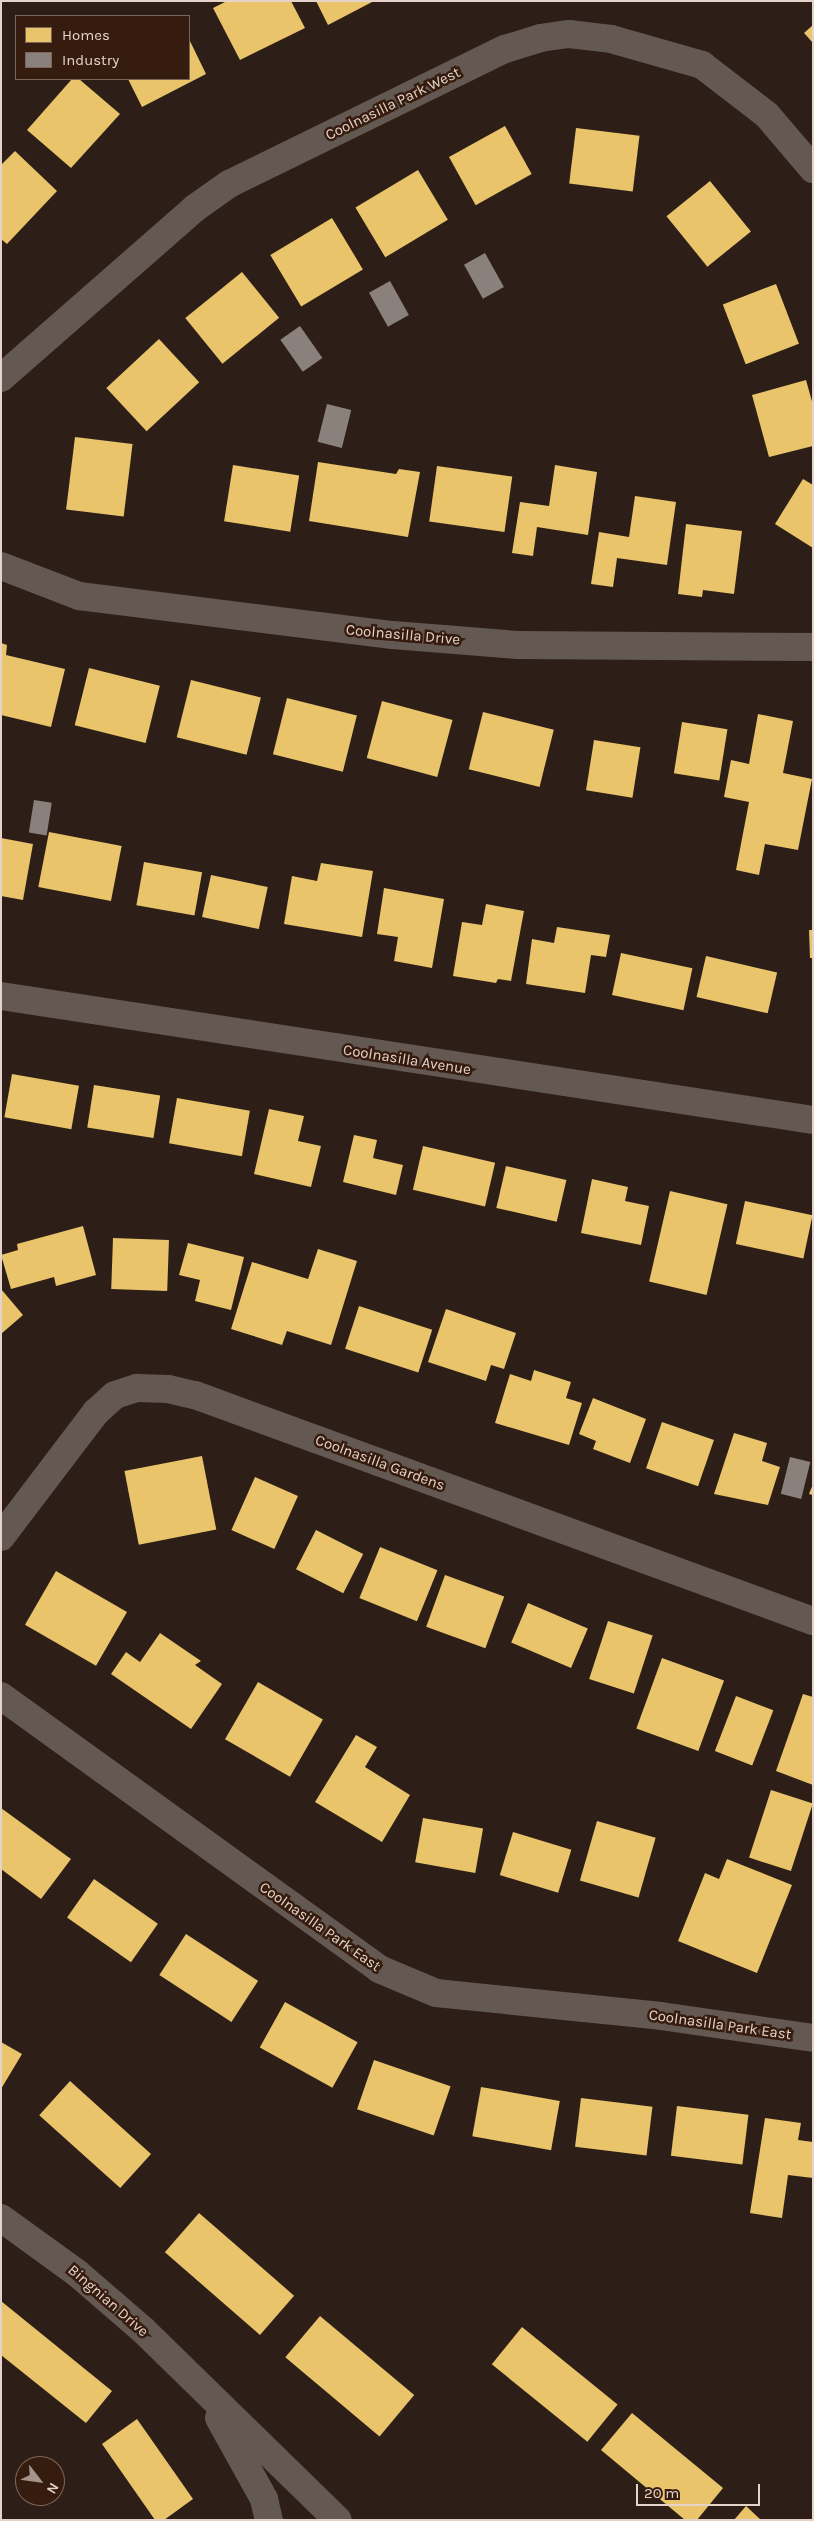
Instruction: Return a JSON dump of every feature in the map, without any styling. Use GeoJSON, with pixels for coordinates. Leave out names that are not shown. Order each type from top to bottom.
{"type":"FeatureCollection","features":[{"type":"Feature","properties":{"kind":"street","name":"Coolnasilla Park West"},"geometry":{"type":"LineString","coordinates":[[1,378],[229,184],[505,49],[540,38],[569,34],[611,39],[702,65],[734,85],[767,115],[813,169]]}},
{"type":"Feature","properties":{"kind":"street","name":"Coolnasilla Drive"},"geometry":{"type":"LineString","coordinates":[[1,566],[79,596],[393,635],[518,645],[813,647]]}},
{"type":"Feature","properties":{"kind":"street","name":"Coolnasilla Avenue"},"geometry":{"type":"LineString","coordinates":[[1,996],[813,1120]]}},
{"type":"Feature","properties":{"kind":"street","name":"Coolnasilla Gardens"},"geometry":{"type":"LineString","coordinates":[[1,1537],[96,1412],[115,1396],[137,1388],[168,1389],[213,1401],[813,1621]]}},
{"type":"Feature","properties":{"kind":"street","name":"Coolnasilla Park East"},"geometry":{"type":"LineString","coordinates":[[1,1696],[379,1969],[436,1993],[661,2016],[813,2038]]}},
{"type":"Feature","properties":{"kind":"street","name":"Bingnian Drive"},"geometry":{"type":"LineString","coordinates":[[1,2218],[76,2273],[144,2330],[205,2395],[338,2520]]}},
{"type":"Feature","properties":{"kind":"street","name":"Bingnian Drive"},"geometry":{"type":"LineString","coordinates":[[205,2395],[264,2499],[270,2520]]}},
{"type":"Feature","properties":{"kind":"building: Homes"},"geometry":{"type":"Polygon","coordinates":[[[227,1],[291,1],[305,28],[240,60],[213,8],[227,1]]]}},
{"type":"Feature","properties":{"kind":"building: Homes"},"geometry":{"type":"Polygon","coordinates":[[[316,1],[374,1],[328,25],[316,1]]]}},
{"type":"Feature","properties":{"kind":"building: Homes"},"geometry":{"type":"Polygon","coordinates":[[[813,25],[813,43],[804,33],[813,25]]]}},
{"type":"Feature","properties":{"kind":"building: Homes"},"geometry":{"type":"Polygon","coordinates":[[[190,41],[206,74],[142,107],[128,80],[190,80],[190,41]]]}},
{"type":"Feature","properties":{"kind":"building: Homes"},"geometry":{"type":"Polygon","coordinates":[[[71,80],[80,80],[120,114],[71,168],[27,130],[71,80]]]}},
{"type":"Feature","properties":{"kind":"building: Homes"},"geometry":{"type":"Polygon","coordinates":[[[505,126],[532,174],[476,205],[449,157],[505,126]]]}},
{"type":"Feature","properties":{"kind":"building: Homes"},"geometry":{"type":"Polygon","coordinates":[[[576,128],[640,136],[633,191],[569,184],[576,128]]]}},
{"type":"Feature","properties":{"kind":"building: Homes"},"geometry":{"type":"Polygon","coordinates":[[[15,151],[57,191],[7,244],[1,239],[1,165],[15,151]]]}},
{"type":"Feature","properties":{"kind":"building: Homes"},"geometry":{"type":"Polygon","coordinates":[[[418,170],[448,220],[385,257],[355,208],[418,170]]]}},
{"type":"Feature","properties":{"kind":"building: Homes"},"geometry":{"type":"Polygon","coordinates":[[[710,181],[751,232],[707,267],[666,216],[710,181]]]}},
{"type":"Feature","properties":{"kind":"building: Homes"},"geometry":{"type":"Polygon","coordinates":[[[332,218],[363,269],[301,307],[270,255],[332,218]]]}},
{"type":"Feature","properties":{"kind":"building: Homes"},"geometry":{"type":"Polygon","coordinates":[[[242,272],[279,318],[222,364],[185,318],[242,272]]]}},
{"type":"Feature","properties":{"kind":"building: Homes"},"geometry":{"type":"Polygon","coordinates":[[[776,284],[799,344],[746,364],[723,304],[776,284]]]}},
{"type":"Feature","properties":{"kind":"building: Homes"},"geometry":{"type":"Polygon","coordinates":[[[159,339],[199,382],[147,431],[106,388],[159,339]]]}},
{"type":"Feature","properties":{"kind":"building: Homes"},"geometry":{"type":"Polygon","coordinates":[[[806,380],[813,405],[813,446],[769,457],[752,395],[806,380]]]}},
{"type":"Feature","properties":{"kind":"building: Homes"},"geometry":{"type":"Polygon","coordinates":[[[75,437],[133,444],[124,517],[66,509],[75,437]]]}},
{"type":"Feature","properties":{"kind":"building: Homes"},"geometry":{"type":"Polygon","coordinates":[[[318,462],[396,474],[399,469],[420,472],[408,537],[309,521],[318,462]]]}},
{"type":"Feature","properties":{"kind":"building: Homes"},"geometry":{"type":"Polygon","coordinates":[[[233,465],[299,475],[290,532],[224,521],[233,465]]]}},
{"type":"Feature","properties":{"kind":"building: Homes"},"geometry":{"type":"Polygon","coordinates":[[[555,465],[597,472],[588,535],[537,527],[533,556],[512,553],[520,502],[549,506],[555,465]]]}},
{"type":"Feature","properties":{"kind":"building: Homes"},"geometry":{"type":"Polygon","coordinates":[[[437,466],[512,477],[504,532],[429,521],[437,466]]]}},
{"type":"Feature","properties":{"kind":"building: Homes"},"geometry":{"type":"Polygon","coordinates":[[[803,479],[813,485],[813,548],[775,524],[803,479]]]}},
{"type":"Feature","properties":{"kind":"building: Homes"},"geometry":{"type":"Polygon","coordinates":[[[635,496],[676,502],[667,565],[617,558],[613,587],[591,584],[599,532],[629,537],[635,496]]]}},
{"type":"Feature","properties":{"kind":"building: Homes"},"geometry":{"type":"Polygon","coordinates":[[[686,524],[742,531],[734,594],[703,590],[702,597],[678,594],[686,524]]]}},
{"type":"Feature","properties":{"kind":"building: Homes"},"geometry":{"type":"Polygon","coordinates":[[[1,643],[7,645],[6,655],[65,669],[51,727],[1,715],[1,643]]]}},
{"type":"Feature","properties":{"kind":"building: Homes"},"geometry":{"type":"Polygon","coordinates":[[[89,668],[160,686],[146,743],[75,725],[89,668]]]}},
{"type":"Feature","properties":{"kind":"building: Homes"},"geometry":{"type":"Polygon","coordinates":[[[191,680],[261,697],[247,755],[177,737],[191,680]]]}},
{"type":"Feature","properties":{"kind":"building: Homes"},"geometry":{"type":"Polygon","coordinates":[[[287,698],[357,715],[343,772],[273,754],[287,698]]]}},
{"type":"Feature","properties":{"kind":"building: Homes"},"geometry":{"type":"Polygon","coordinates":[[[382,701],[453,720],[437,777],[367,758],[382,701]]]}},
{"type":"Feature","properties":{"kind":"building: Homes"},"geometry":{"type":"Polygon","coordinates":[[[483,712],[554,730],[540,787],[469,769],[483,712]]]}},
{"type":"Feature","properties":{"kind":"building: Homes"},"geometry":{"type":"Polygon","coordinates":[[[758,714],[793,721],[783,773],[812,779],[798,850],[765,844],[759,875],[736,870],[749,802],[724,797],[731,760],[749,764],[758,714]]]}},
{"type":"Feature","properties":{"kind":"building: Homes"},"geometry":{"type":"Polygon","coordinates":[[[682,722],[727,729],[719,781],[674,773],[682,722]]]}},
{"type":"Feature","properties":{"kind":"building: Homes"},"geometry":{"type":"Polygon","coordinates":[[[594,740],[640,747],[632,798],[586,790],[594,740]]]}},
{"type":"Feature","properties":{"kind":"building: Homes"},"geometry":{"type":"Polygon","coordinates":[[[49,832],[122,846],[111,901],[38,887],[49,832]]]}},
{"type":"Feature","properties":{"kind":"building: Homes"},"geometry":{"type":"Polygon","coordinates":[[[1,838],[33,844],[23,900],[1,896],[1,838]]]}},
{"type":"Feature","properties":{"kind":"building: Homes"},"geometry":{"type":"Polygon","coordinates":[[[144,862],[202,872],[194,916],[136,905],[144,862]]]}},
{"type":"Feature","properties":{"kind":"building: Homes"},"geometry":{"type":"Polygon","coordinates":[[[321,863],[373,871],[362,937],[284,924],[292,876],[317,881],[321,863]]]}},
{"type":"Feature","properties":{"kind":"building: Homes"},"geometry":{"type":"Polygon","coordinates":[[[211,875],[268,887],[259,929],[202,917],[211,875]]]}},
{"type":"Feature","properties":{"kind":"building: Homes"},"geometry":{"type":"Polygon","coordinates":[[[384,888],[444,899],[432,968],[394,961],[398,937],[377,934],[384,888]]]}},
{"type":"Feature","properties":{"kind":"building: Homes"},"geometry":{"type":"Polygon","coordinates":[[[486,904],[524,911],[511,981],[498,979],[496,983],[453,976],[462,922],[482,925],[486,904]]]}},
{"type":"Feature","properties":{"kind":"building: Homes"},"geometry":{"type":"Polygon","coordinates":[[[557,927],[610,935],[606,957],[591,955],[585,993],[526,984],[532,939],[554,943],[557,927]]]}},
{"type":"Feature","properties":{"kind":"building: Homes"},"geometry":{"type":"Polygon","coordinates":[[[809,930],[813,930],[813,958],[810,958],[809,930]]]}},
{"type":"Feature","properties":{"kind":"building: Homes"},"geometry":{"type":"Polygon","coordinates":[[[621,953],[692,968],[683,1010],[612,995],[621,953]]]}},
{"type":"Feature","properties":{"kind":"building: Homes"},"geometry":{"type":"Polygon","coordinates":[[[706,956],[777,972],[768,1013],[697,997],[706,956]]]}},
{"type":"Feature","properties":{"kind":"building: Homes"},"geometry":{"type":"Polygon","coordinates":[[[12,1074],[79,1086],[71,1129],[4,1117],[12,1074]]]}},
{"type":"Feature","properties":{"kind":"building: Homes"},"geometry":{"type":"Polygon","coordinates":[[[94,1085],[160,1095],[153,1138],[87,1127],[94,1085]]]}},
{"type":"Feature","properties":{"kind":"building: Homes"},"geometry":{"type":"Polygon","coordinates":[[[177,1098],[250,1111],[242,1156],[169,1143],[177,1098]]]}},
{"type":"Feature","properties":{"kind":"building: Homes"},"geometry":{"type":"Polygon","coordinates":[[[269,1109],[304,1116],[298,1141],[321,1146],[311,1187],[254,1174],[269,1109]]]}},
{"type":"Feature","properties":{"kind":"building: Homes"},"geometry":{"type":"Polygon","coordinates":[[[354,1135],[377,1140],[373,1158],[403,1165],[396,1195],[343,1182],[354,1135]]]}},
{"type":"Feature","properties":{"kind":"building: Homes"},"geometry":{"type":"Polygon","coordinates":[[[423,1146],[495,1163],[485,1206],[413,1190],[423,1146]]]}},
{"type":"Feature","properties":{"kind":"building: Homes"},"geometry":{"type":"Polygon","coordinates":[[[506,1166],[566,1180],[557,1222],[496,1208],[506,1166]]]}},
{"type":"Feature","properties":{"kind":"building: Homes"},"geometry":{"type":"Polygon","coordinates":[[[592,1179],[628,1187],[625,1201],[649,1206],[641,1245],[581,1233],[592,1179]]]}},
{"type":"Feature","properties":{"kind":"building: Homes"},"geometry":{"type":"Polygon","coordinates":[[[670,1191],[727,1204],[707,1295],[649,1282],[670,1191]]]}},
{"type":"Feature","properties":{"kind":"building: Homes"},"geometry":{"type":"Polygon","coordinates":[[[745,1201],[812,1215],[803,1258],[736,1244],[745,1201]]]}},
{"type":"Feature","properties":{"kind":"building: Homes"},"geometry":{"type":"Polygon","coordinates":[[[83,1226],[96,1275],[56,1286],[54,1277],[11,1289],[1,1255],[18,1250],[17,1244],[83,1226]]]}},
{"type":"Feature","properties":{"kind":"building: Homes"},"geometry":{"type":"Polygon","coordinates":[[[113,1238],[169,1240],[167,1291],[111,1289],[113,1238]]]}},
{"type":"Feature","properties":{"kind":"building: Homes"},"geometry":{"type":"Polygon","coordinates":[[[188,1243],[244,1257],[231,1310],[195,1301],[200,1280],[179,1275],[188,1243]]]}},
{"type":"Feature","properties":{"kind":"building: Homes"},"geometry":{"type":"Polygon","coordinates":[[[318,1249],[357,1261],[331,1345],[287,1331],[282,1345],[231,1329],[252,1262],[308,1279],[318,1249]]]}},
{"type":"Feature","properties":{"kind":"building: Homes"},"geometry":{"type":"Polygon","coordinates":[[[1,1289],[23,1315],[1,1334],[1,1289]]]}},
{"type":"Feature","properties":{"kind":"building: Homes"},"geometry":{"type":"Polygon","coordinates":[[[359,1306],[432,1330],[418,1373],[345,1349],[359,1306]]]}},
{"type":"Feature","properties":{"kind":"building: Homes"},"geometry":{"type":"Polygon","coordinates":[[[446,1309],[516,1333],[504,1369],[491,1365],[486,1381],[428,1362],[446,1309]]]}},
{"type":"Feature","properties":{"kind":"building: Homes"},"geometry":{"type":"Polygon","coordinates":[[[534,1370],[571,1382],[566,1398],[582,1403],[569,1445],[495,1423],[510,1374],[531,1381],[534,1370]]]}},
{"type":"Feature","properties":{"kind":"building: Homes"},"geometry":{"type":"Polygon","coordinates":[[[593,1398],[646,1419],[630,1463],[593,1449],[596,1441],[579,1434],[593,1398]]]}},
{"type":"Feature","properties":{"kind":"building: Homes"},"geometry":{"type":"Polygon","coordinates":[[[662,1422],[714,1440],[698,1486],[646,1468],[662,1422]]]}},
{"type":"Feature","properties":{"kind":"building: Homes"},"geometry":{"type":"Polygon","coordinates":[[[734,1433],[767,1443],[762,1461],[780,1467],[768,1505],[714,1494],[734,1433]]]}},
{"type":"Feature","properties":{"kind":"building: Homes"},"geometry":{"type":"Polygon","coordinates":[[[202,1456],[216,1530],[139,1545],[124,1471],[202,1456]]]}},
{"type":"Feature","properties":{"kind":"building: Homes"},"geometry":{"type":"Polygon","coordinates":[[[255,1477],[298,1496],[274,1549],[231,1530],[255,1477]]]}},
{"type":"Feature","properties":{"kind":"building: Homes"},"geometry":{"type":"Polygon","coordinates":[[[813,1484],[813,1495],[809,1494],[813,1484]]]}},
{"type":"Feature","properties":{"kind":"building: Homes"},"geometry":{"type":"Polygon","coordinates":[[[316,1530],[363,1554],[343,1593],[296,1569],[316,1530]]]}},
{"type":"Feature","properties":{"kind":"building: Homes"},"geometry":{"type":"Polygon","coordinates":[[[380,1547],[437,1570],[417,1621],[359,1598],[380,1547]]]}},
{"type":"Feature","properties":{"kind":"building: Homes"},"geometry":{"type":"Polygon","coordinates":[[[56,1571],[127,1612],[96,1666],[25,1625],[56,1571]]]}},
{"type":"Feature","properties":{"kind":"building: Homes"},"geometry":{"type":"Polygon","coordinates":[[[445,1575],[504,1597],[485,1648],[426,1627],[445,1575]]]}},
{"type":"Feature","properties":{"kind":"building: Homes"},"geometry":{"type":"Polygon","coordinates":[[[528,1603],[588,1628],[571,1668],[511,1643],[528,1603]]]}},
{"type":"Feature","properties":{"kind":"building: Homes"},"geometry":{"type":"Polygon","coordinates":[[[608,1621],[653,1636],[634,1694],[589,1679],[608,1621]]]}},
{"type":"Feature","properties":{"kind":"building: Homes"},"geometry":{"type":"Polygon","coordinates":[[[160,1633],[201,1661],[195,1665],[222,1684],[191,1729],[111,1674],[126,1652],[140,1662],[160,1633]]]}},
{"type":"Feature","properties":{"kind":"building: Homes"},"geometry":{"type":"Polygon","coordinates":[[[662,1658],[724,1681],[698,1751],[636,1728],[662,1658]]]}},
{"type":"Feature","properties":{"kind":"building: Homes"},"geometry":{"type":"Polygon","coordinates":[[[258,1682],[323,1720],[290,1777],[225,1739],[258,1682]]]}},
{"type":"Feature","properties":{"kind":"building: Homes"},"geometry":{"type":"Polygon","coordinates":[[[803,1694],[813,1697],[813,1785],[776,1771],[803,1694]]]}},
{"type":"Feature","properties":{"kind":"building: Homes"},"geometry":{"type":"Polygon","coordinates":[[[736,1696],[773,1710],[752,1765],[715,1751],[736,1696]]]}},
{"type":"Feature","properties":{"kind":"building: Homes"},"geometry":{"type":"Polygon","coordinates":[[[356,1735],[377,1747],[365,1767],[410,1795],[382,1842],[315,1802],[356,1735]]]}},
{"type":"Feature","properties":{"kind":"building: Homes"},"geometry":{"type":"Polygon","coordinates":[[[771,1790],[813,1804],[791,1871],[749,1858],[771,1790]]]}},
{"type":"Feature","properties":{"kind":"building: Homes"},"geometry":{"type":"Polygon","coordinates":[[[1,1808],[71,1859],[41,1899],[1,1869],[1,1808]]]}},
{"type":"Feature","properties":{"kind":"building: Homes"},"geometry":{"type":"Polygon","coordinates":[[[423,1818],[483,1829],[475,1873],[415,1862],[423,1818]]]}},
{"type":"Feature","properties":{"kind":"building: Homes"},"geometry":{"type":"Polygon","coordinates":[[[597,1821],[656,1838],[639,1897],[580,1881],[597,1821]]]}},
{"type":"Feature","properties":{"kind":"building: Homes"},"geometry":{"type":"Polygon","coordinates":[[[513,1832],[571,1850],[558,1893],[500,1875],[513,1832]]]}},
{"type":"Feature","properties":{"kind":"building: Homes"},"geometry":{"type":"Polygon","coordinates":[[[727,1859],[792,1885],[757,1973],[678,1941],[705,1873],[719,1879],[727,1859]]]}},
{"type":"Feature","properties":{"kind":"building: Homes"},"geometry":{"type":"Polygon","coordinates":[[[94,1879],[158,1924],[131,1962],[67,1918],[94,1879]]]}},
{"type":"Feature","properties":{"kind":"building: Homes"},"geometry":{"type":"Polygon","coordinates":[[[186,1934],[258,1981],[231,2022],[159,1975],[186,1934]]]}},
{"type":"Feature","properties":{"kind":"building: Homes"},"geometry":{"type":"Polygon","coordinates":[[[285,2002],[358,2042],[332,2088],[260,2047],[285,2002]]]}},
{"type":"Feature","properties":{"kind":"building: Homes"},"geometry":{"type":"Polygon","coordinates":[[[1,2042],[22,2054],[1,2089],[1,2042]]]}},
{"type":"Feature","properties":{"kind":"building: Homes"},"geometry":{"type":"Polygon","coordinates":[[[374,2060],[451,2086],[434,2136],[357,2109],[374,2060]]]}},
{"type":"Feature","properties":{"kind":"building: Homes"},"geometry":{"type":"Polygon","coordinates":[[[70,2081],[151,2154],[120,2188],[39,2115],[70,2081]]]}},
{"type":"Feature","properties":{"kind":"building: Homes"},"geometry":{"type":"Polygon","coordinates":[[[481,2087],[560,2101],[551,2150],[472,2136],[481,2087]]]}},
{"type":"Feature","properties":{"kind":"building: Homes"},"geometry":{"type":"Polygon","coordinates":[[[581,2098],[652,2107],[646,2155],[575,2147],[581,2098]]]}},
{"type":"Feature","properties":{"kind":"building: Homes"},"geometry":{"type":"Polygon","coordinates":[[[677,2106],[748,2115],[742,2164],[671,2156],[677,2106]]]}},
{"type":"Feature","properties":{"kind":"building: Homes"},"geometry":{"type":"Polygon","coordinates":[[[765,2118],[801,2123],[798,2140],[813,2142],[813,2178],[788,2175],[782,2218],[750,2213],[765,2118]]]}},
{"type":"Feature","properties":{"kind":"building: Homes"},"geometry":{"type":"Polygon","coordinates":[[[199,2213],[294,2296],[260,2335],[165,2252],[199,2213]]]}},
{"type":"Feature","properties":{"kind":"building: Homes"},"geometry":{"type":"Polygon","coordinates":[[[1,2301],[112,2391],[86,2423],[1,2355],[1,2301]]]}},
{"type":"Feature","properties":{"kind":"building: Homes"},"geometry":{"type":"Polygon","coordinates":[[[320,2316],[414,2395],[380,2436],[285,2357],[320,2316]]]}},
{"type":"Feature","properties":{"kind":"building: Homes"},"geometry":{"type":"Polygon","coordinates":[[[522,2327],[618,2404],[587,2442],[492,2364],[522,2327]]]}},
{"type":"Feature","properties":{"kind":"building: Homes"},"geometry":{"type":"Polygon","coordinates":[[[632,2413],[723,2488],[697,2520],[685,2520],[601,2450],[632,2413]]]}},
{"type":"Feature","properties":{"kind":"building: Homes"},"geometry":{"type":"Polygon","coordinates":[[[137,2419],[193,2499],[164,2520],[155,2520],[102,2444],[137,2419]]]}},
{"type":"Feature","properties":{"kind":"building: Homes"},"geometry":{"type":"Polygon","coordinates":[[[746,2506],[761,2520],[734,2520],[746,2506]]]}},
{"type":"Feature","properties":{"kind":"building: Industry"},"geometry":{"type":"Polygon","coordinates":[[[485,253],[504,287],[483,299],[464,265],[485,253]]]}},
{"type":"Feature","properties":{"kind":"building: Industry"},"geometry":{"type":"Polygon","coordinates":[[[390,281],[409,315],[388,327],[369,293],[390,281]]]}},
{"type":"Feature","properties":{"kind":"building: Industry"},"geometry":{"type":"Polygon","coordinates":[[[300,326],[322,358],[303,372],[280,340],[300,326]]]}},
{"type":"Feature","properties":{"kind":"building: Industry"},"geometry":{"type":"Polygon","coordinates":[[[327,404],[351,410],[342,448],[318,442],[327,404]]]}},
{"type":"Feature","properties":{"kind":"building: Industry"},"geometry":{"type":"Polygon","coordinates":[[[34,800],[52,803],[47,835],[29,833],[34,800]]]}},
{"type":"Feature","properties":{"kind":"building: Industry"},"geometry":{"type":"Polygon","coordinates":[[[790,1457],[810,1462],[801,1499],[781,1494],[790,1457]]]}}]}
